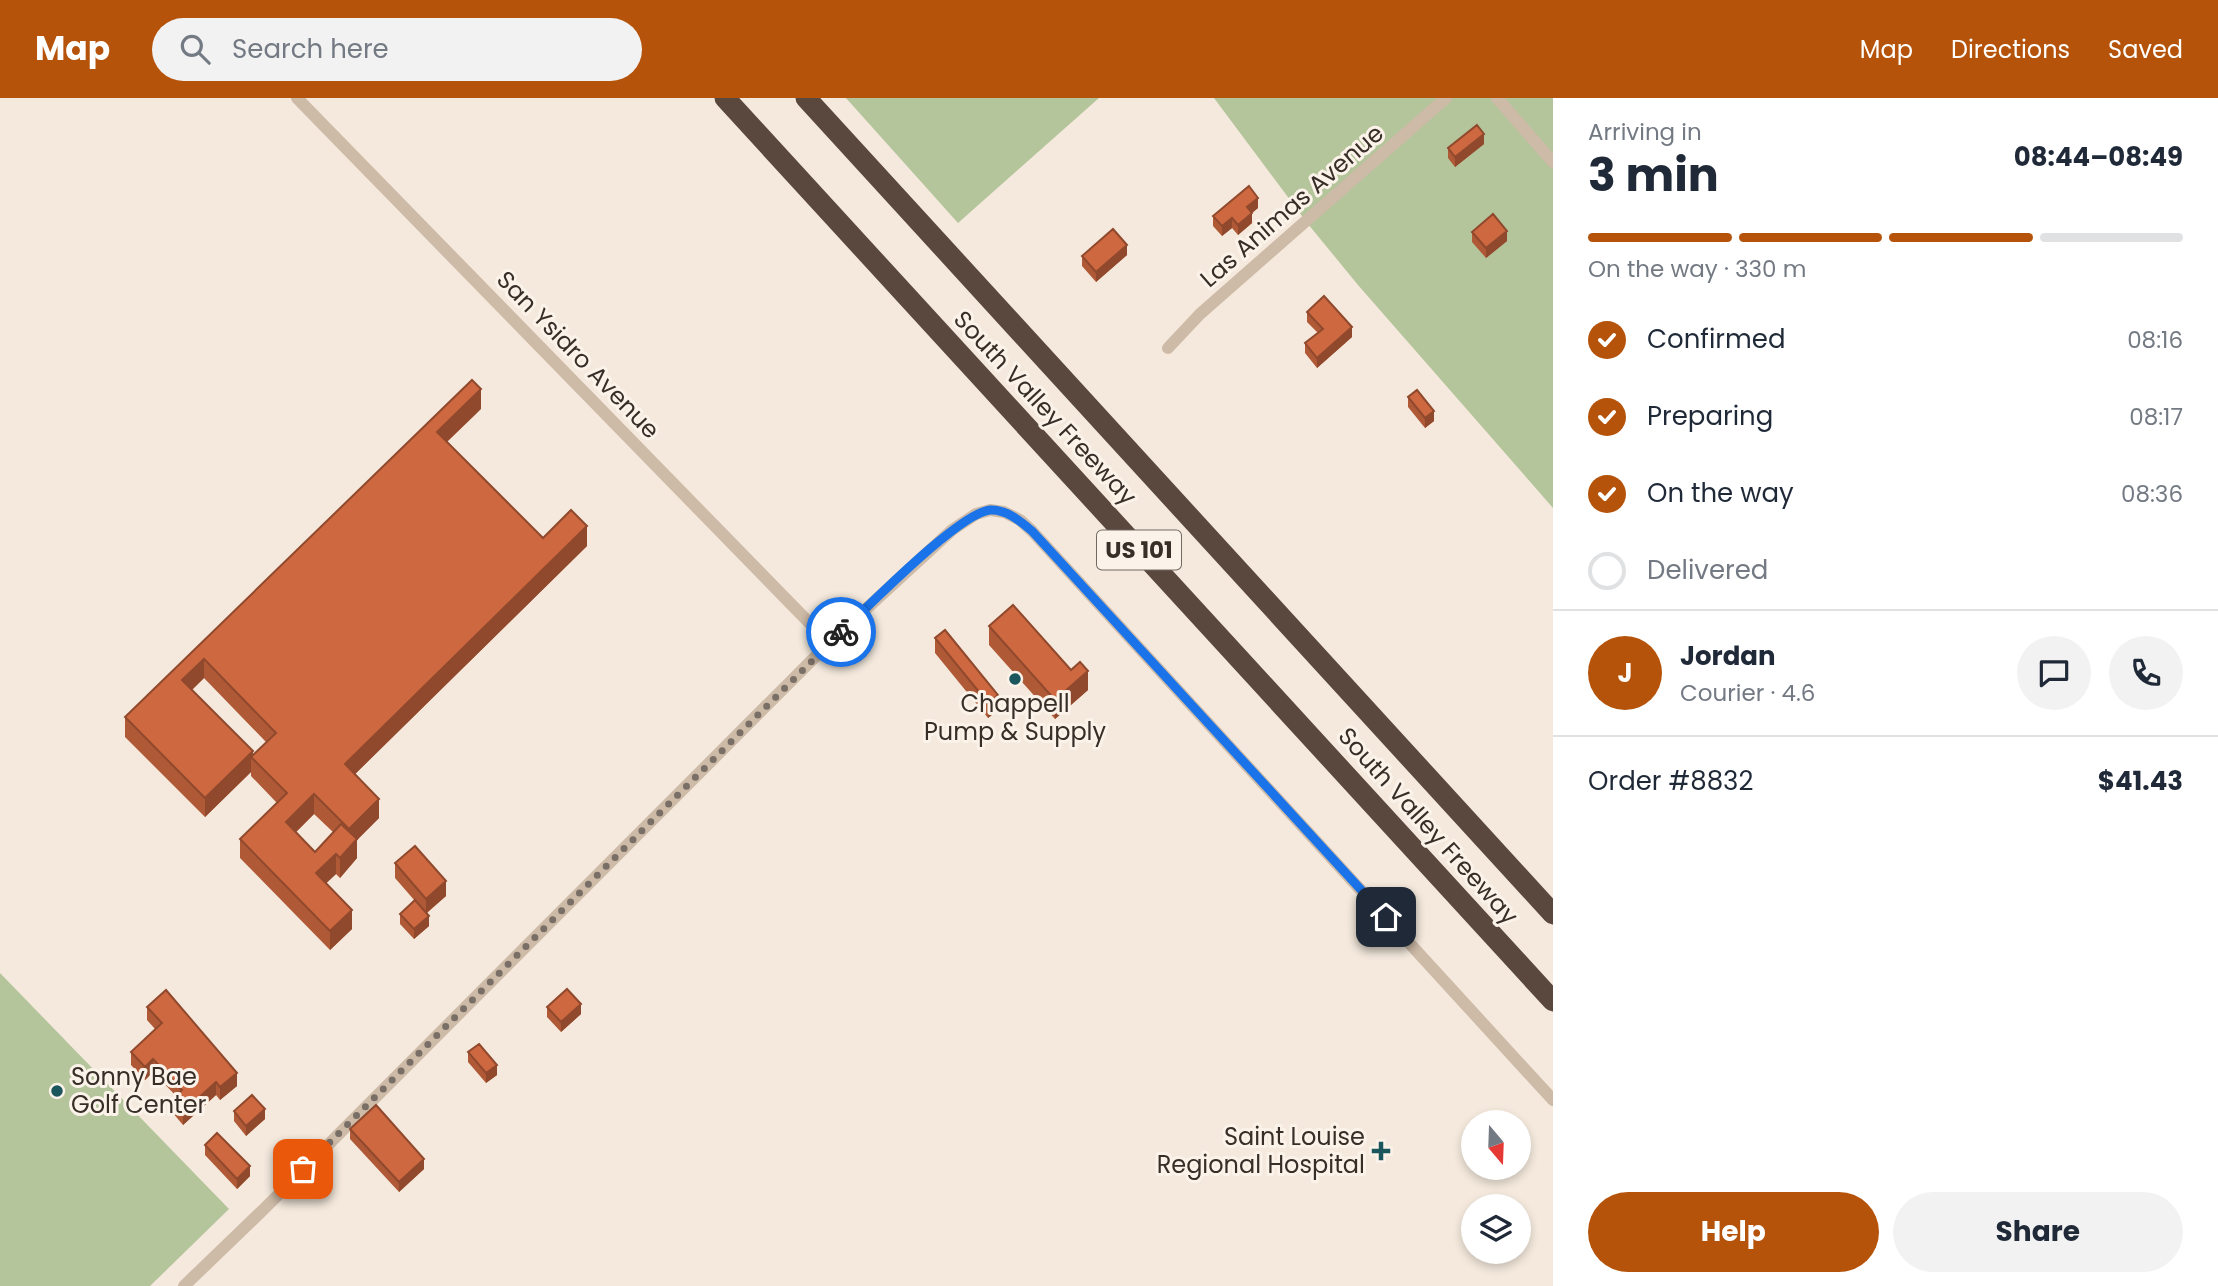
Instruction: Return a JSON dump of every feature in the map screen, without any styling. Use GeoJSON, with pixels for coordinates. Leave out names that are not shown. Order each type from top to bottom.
{"type":"FeatureCollection","features":[{"type":"Feature","properties":{"kind":"highway","name":"South Valley Freeway"},"geometry":{"type":"LineString","coordinates":[[725,98],[1553,1001]]}},
{"type":"Feature","properties":{"kind":"highway","name":"South Valley Freeway"},"geometry":{"type":"LineString","coordinates":[[806,98],[1553,914]]}},
{"type":"Feature","properties":{"kind":"street","name":"San Ysidro Avenue"},"geometry":{"type":"LineString","coordinates":[[297,98],[829,643]]}},
{"type":"Feature","properties":{"kind":"street","name":"Las Animas Avenue"},"geometry":{"type":"LineString","coordinates":[[1168,348],[1200,314],[1446,98]]}},
{"type":"Feature","properties":{"kind":"street"},"geometry":{"type":"LineString","coordinates":[[1497,98],[1553,162]]}},
{"type":"Feature","properties":{"kind":"street"},"geometry":{"type":"LineString","coordinates":[[184,1286],[829,643],[952,530],[976,514],[990,510],[1004,512],[1020,520],[1032,531],[1553,1100]]}},
{"type":"Feature","properties":{"kind":"green space"},"geometry":{"type":"Polygon","coordinates":[[[846,98],[1099,98],[958,223],[846,98]]]}},
{"type":"Feature","properties":{"kind":"green space"},"geometry":{"type":"Polygon","coordinates":[[[1214,98],[1553,98],[1553,508],[1358,285],[1308,224],[1214,98]]]}},
{"type":"Feature","properties":{"kind":"green space","name":"Sonny Bae Golf Center"},"geometry":{"type":"Polygon","coordinates":[[[0,973],[229,1209],[150,1286],[0,1286],[0,973]]]}},
{"type":"Feature","properties":{"kind":"building"},"geometry":{"type":"Polygon","coordinates":[[[1477,125],[1484,134],[1455,157],[1448,148],[1477,125]]]}},
{"type":"Feature","properties":{"kind":"building"},"geometry":{"type":"Polygon","coordinates":[[[1249,186],[1258,198],[1247,207],[1252,213],[1238,225],[1232,218],[1222,226],[1213,216],[1249,186]]]}},
{"type":"Feature","properties":{"kind":"building"},"geometry":{"type":"Polygon","coordinates":[[[1493,214],[1507,231],[1486,248],[1472,232],[1493,214]]]}},
{"type":"Feature","properties":{"kind":"building"},"geometry":{"type":"Polygon","coordinates":[[[1113,229],[1127,245],[1096,272],[1082,256],[1113,229]]]}},
{"type":"Feature","properties":{"kind":"building"},"geometry":{"type":"Polygon","coordinates":[[[1324,296],[1352,327],[1317,358],[1305,343],[1323,329],[1307,312],[1324,296]]]}},
{"type":"Feature","properties":{"kind":"building"},"geometry":{"type":"Polygon","coordinates":[[[472,380],[481,389],[437,432],[543,538],[571,510],[587,526],[345,764],[379,799],[349,829],[314,794],[286,822],[315,852],[341,824],[357,839],[340,858],[336,854],[316,873],[352,910],[330,931],[240,839],[287,793],[251,757],[276,733],[204,659],[182,680],[253,751],[205,798],[125,717],[472,380]]]}},
{"type":"Feature","properties":{"kind":"building"},"geometry":{"type":"Polygon","coordinates":[[[1417,390],[1434,411],[1425,418],[1408,397],[1417,390]]]}},
{"type":"Feature","properties":{"kind":"building"},"geometry":{"type":"Polygon","coordinates":[[[1013,605],[1071,670],[1080,662],[1088,671],[1055,700],[989,626],[1013,605]]]}},
{"type":"Feature","properties":{"kind":"building"},"geometry":{"type":"Polygon","coordinates":[[[945,630],[998,695],[988,703],[935,638],[945,630]]]}},
{"type":"Feature","properties":{"kind":"building"},"geometry":{"type":"Polygon","coordinates":[[[415,846],[446,881],[426,899],[395,863],[415,846]]]}},
{"type":"Feature","properties":{"kind":"building"},"geometry":{"type":"Polygon","coordinates":[[[415,900],[429,916],[414,929],[400,914],[415,900]]]}},
{"type":"Feature","properties":{"kind":"building"},"geometry":{"type":"Polygon","coordinates":[[[567,989],[581,1004],[561,1022],[547,1007],[567,989]]]}},
{"type":"Feature","properties":{"kind":"building"},"geometry":{"type":"Polygon","coordinates":[[[166,990],[237,1073],[220,1087],[216,1082],[183,1112],[172,1100],[182,1090],[153,1059],[145,1067],[131,1052],[162,1023],[147,1007],[166,990]]]}},
{"type":"Feature","properties":{"kind":"building"},"geometry":{"type":"Polygon","coordinates":[[[479,1044],[497,1065],[486,1073],[468,1052],[479,1044]]]}},
{"type":"Feature","properties":{"kind":"building"},"geometry":{"type":"Polygon","coordinates":[[[252,1095],[265,1109],[246,1126],[234,1111],[252,1095]]]}},
{"type":"Feature","properties":{"kind":"building"},"geometry":{"type":"Polygon","coordinates":[[[376,1105],[424,1159],[399,1182],[350,1129],[376,1105]]]}},
{"type":"Feature","properties":{"kind":"building"},"geometry":{"type":"Polygon","coordinates":[[[217,1133],[250,1166],[237,1179],[205,1145],[217,1133]]]}},
{"type":"Feature","properties":{"kind":"way so far"},"geometry":{"type":"LineString","coordinates":[[303,1169],[841,632]]}},
{"type":"Feature","properties":{"kind":"place","name":"Chappell Pump & Supply"},"geometry":{"type":"Point","coordinates":[1015,679]}},
{"type":"Feature","properties":{"kind":"place","name":"Sonny Bae Golf Center"},"geometry":{"type":"Point","coordinates":[57,1091]}},
{"type":"Feature","properties":{"kind":"place","name":"Saint Louise Regional Hospital"},"geometry":{"type":"Point","coordinates":[1381,1151]}},
{"type":"Feature","properties":{"kind":"route"},"geometry":{"type":"LineString","coordinates":[[841,632],[964,521],[990,510],[1004,512],[1020,520],[1386,917]]}}]}
